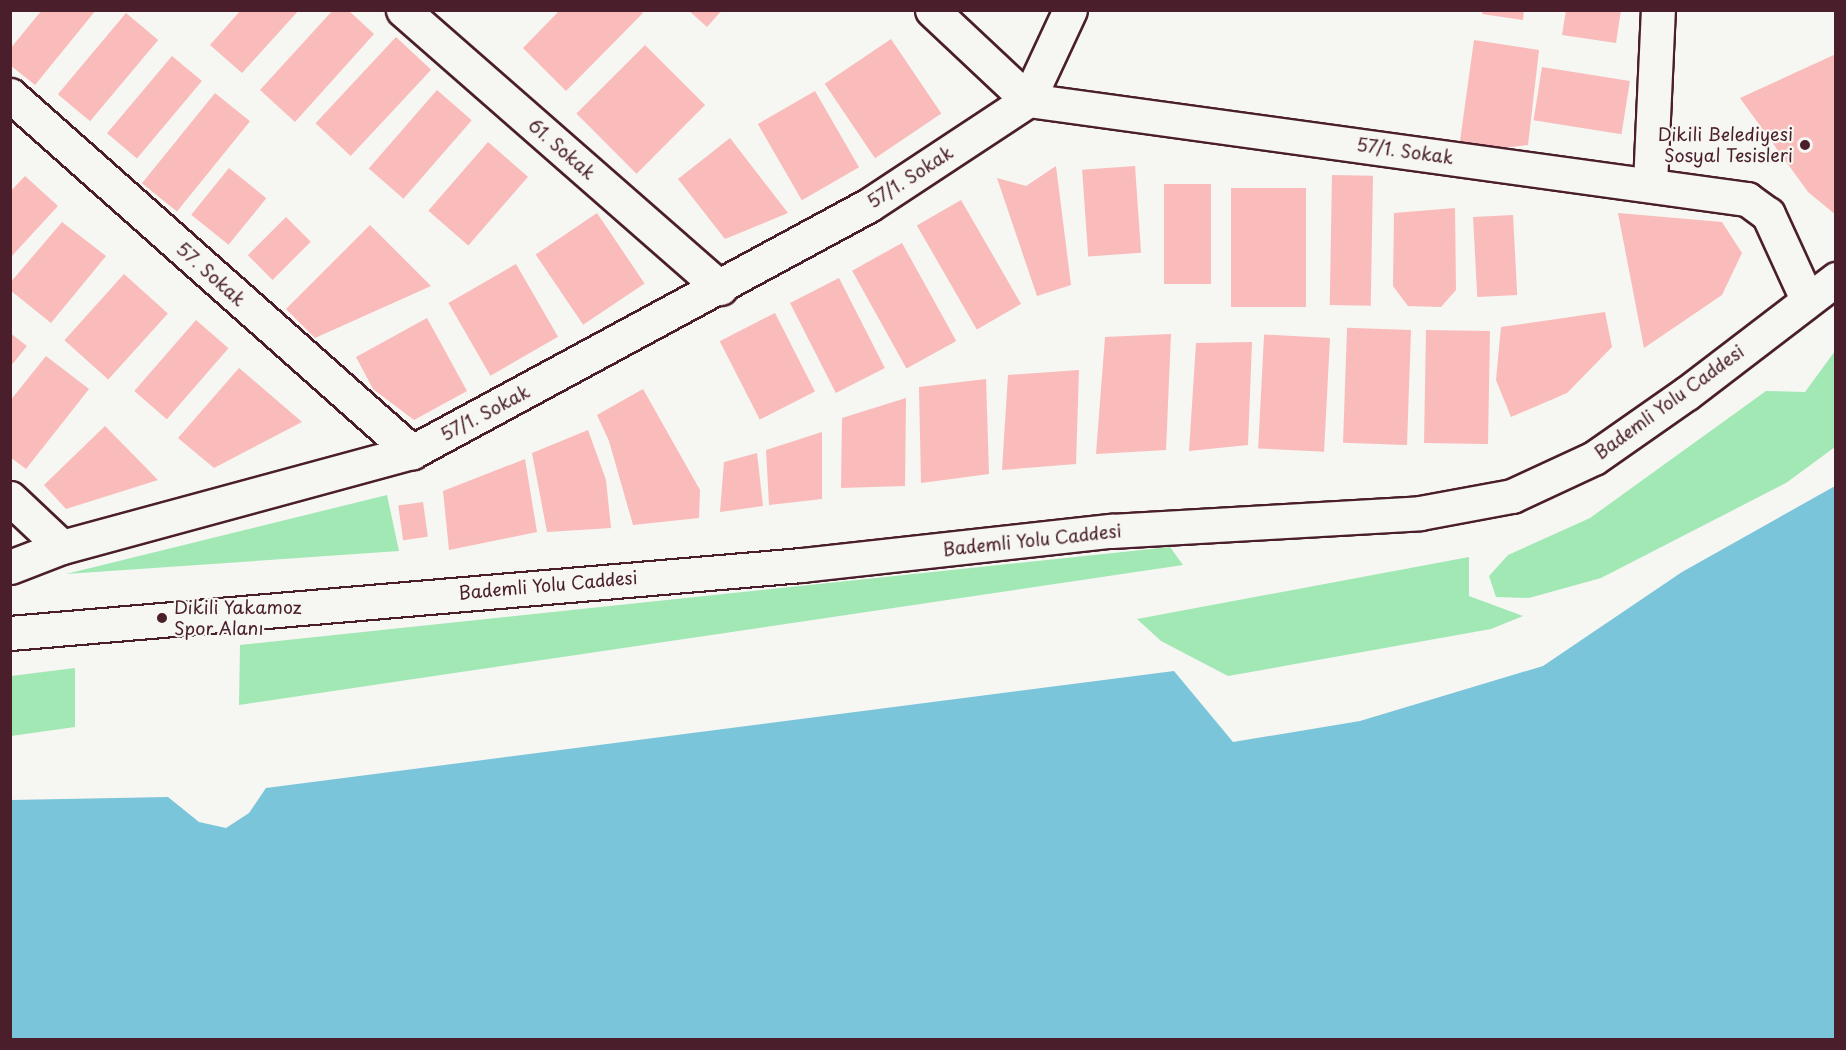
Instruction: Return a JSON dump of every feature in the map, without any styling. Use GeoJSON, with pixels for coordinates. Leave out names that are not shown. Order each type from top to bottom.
{"type":"FeatureCollection","features":[{"type":"Feature","properties":{"kind":"street","name":"61. Sokak"},"geometry":{"type":"LineString","coordinates":[[403,10],[720,288]]}},
{"type":"Feature","properties":{"kind":"street"},"geometry":{"type":"LineString","coordinates":[[932,10],[1028,100],[1070,10]]}},
{"type":"Feature","properties":{"kind":"street"},"geometry":{"type":"LineString","coordinates":[[1650,184],[1658,10]]}},
{"type":"Feature","properties":{"kind":"street","name":"57. Sokak"},"geometry":{"type":"LineString","coordinates":[[10,95],[412,452]]}},
{"type":"Feature","properties":{"kind":"street","name":"57/1. Sokak"},"geometry":{"type":"LineString","coordinates":[[10,567],[62,547],[412,452],[720,288],[868,205],[1028,100],[1747,198],[1768,214],[1807,299]]}},
{"type":"Feature","properties":{"kind":"street","name":"Bademli Yolu Caddesi"},"geometry":{"type":"LineString","coordinates":[[162,618],[801,565],[1111,531],[1420,513],[1512,496],[1594,458],[1688,393],[1807,299],[1836,279]]}},
{"type":"Feature","properties":{"kind":"street"},"geometry":{"type":"LineString","coordinates":[[10,498],[62,547]]}},
{"type":"Feature","properties":{"kind":"street"},"geometry":{"type":"LineString","coordinates":[[10,610],[162,618]]}},
{"type":"Feature","properties":{"kind":"street"},"geometry":{"type":"LineString","coordinates":[[10,633],[162,618]]}},
{"type":"Feature","properties":{"kind":"green space"},"geometry":{"type":"Polygon","coordinates":[[[1835,351],[1835,447],[1786,483],[1601,578],[1529,598],[1496,597],[1489,576],[1508,555],[1590,518],[1766,391],[1805,392],[1835,351]]]}},
{"type":"Feature","properties":{"kind":"green space"},"geometry":{"type":"Polygon","coordinates":[[[387,495],[399,551],[66,574],[387,495]]]}},
{"type":"Feature","properties":{"kind":"green space"},"geometry":{"type":"Polygon","coordinates":[[[1170,547],[1183,565],[239,705],[240,645],[1170,547]]]}},
{"type":"Feature","properties":{"kind":"green space"},"geometry":{"type":"Polygon","coordinates":[[[1469,557],[1469,596],[1523,616],[1491,629],[1228,676],[1161,641],[1137,619],[1469,557]]]}},
{"type":"Feature","properties":{"kind":"green space"},"geometry":{"type":"Polygon","coordinates":[[[75,668],[75,727],[11,736],[11,676],[75,668]]]}},
{"type":"Feature","properties":{"kind":"water"},"geometry":{"type":"Polygon","coordinates":[[[1835,486],[1835,1039],[11,1039],[11,800],[168,797],[199,822],[226,828],[249,813],[266,788],[1174,671],[1233,742],[1360,721],[1543,666],[1682,572],[1835,486]]]}},
{"type":"Feature","properties":{"kind":"building"},"geometry":{"type":"Polygon","coordinates":[[[42,10],[96,10],[35,85],[10,65],[10,49],[42,10]]]}},
{"type":"Feature","properties":{"kind":"building"},"geometry":{"type":"Polygon","coordinates":[[[241,10],[299,10],[242,73],[210,45],[241,10]]]}},
{"type":"Feature","properties":{"kind":"building"},"geometry":{"type":"Polygon","coordinates":[[[333,10],[348,10],[374,34],[295,122],[260,90],[333,10]]]}},
{"type":"Feature","properties":{"kind":"building"},"geometry":{"type":"Polygon","coordinates":[[[560,10],[640,10],[643,13],[566,91],[523,48],[560,10]]]}},
{"type":"Feature","properties":{"kind":"building"},"geometry":{"type":"Polygon","coordinates":[[[688,10],[722,10],[707,27],[688,10]]]}},
{"type":"Feature","properties":{"kind":"building"},"geometry":{"type":"Polygon","coordinates":[[[1483,10],[1524,10],[1523,20],[1482,14],[1483,10]]]}},
{"type":"Feature","properties":{"kind":"building"},"geometry":{"type":"Polygon","coordinates":[[[1566,10],[1621,10],[1616,43],[1562,35],[1566,10]]]}},
{"type":"Feature","properties":{"kind":"building"},"geometry":{"type":"Polygon","coordinates":[[[126,13],[158,40],[90,121],[58,94],[126,13]]]}},
{"type":"Feature","properties":{"kind":"building"},"geometry":{"type":"Polygon","coordinates":[[[396,37],[431,70],[351,156],[316,123],[396,37]]]}},
{"type":"Feature","properties":{"kind":"building"},"geometry":{"type":"Polygon","coordinates":[[[891,39],[941,114],[875,158],[825,84],[891,39]]]}},
{"type":"Feature","properties":{"kind":"building"},"geometry":{"type":"Polygon","coordinates":[[[1474,40],[1539,50],[1528,145],[1494,149],[1460,141],[1474,40]]]}},
{"type":"Feature","properties":{"kind":"building"},"geometry":{"type":"Polygon","coordinates":[[[645,45],[705,105],[637,174],[576,114],[645,45]]]}},
{"type":"Feature","properties":{"kind":"building","name":"Dikili Belediyesi Sosyal Tesisleri"},"geometry":{"type":"Polygon","coordinates":[[[1836,54],[1836,215],[1808,192],[1740,98],[1836,54]]]}},
{"type":"Feature","properties":{"kind":"building"},"geometry":{"type":"Polygon","coordinates":[[[172,56],[202,81],[137,158],[107,133],[172,56]]]}},
{"type":"Feature","properties":{"kind":"building"},"geometry":{"type":"Polygon","coordinates":[[[1542,67],[1630,81],[1621,134],[1534,120],[1542,67]]]}},
{"type":"Feature","properties":{"kind":"building"},"geometry":{"type":"Polygon","coordinates":[[[437,90],[472,120],[403,199],[369,168],[437,90]]]}},
{"type":"Feature","properties":{"kind":"building"},"geometry":{"type":"Polygon","coordinates":[[[815,91],[859,167],[802,200],[758,124],[815,91]]]}},
{"type":"Feature","properties":{"kind":"building"},"geometry":{"type":"Polygon","coordinates":[[[215,93],[250,121],[177,211],[142,183],[215,93]]]}},
{"type":"Feature","properties":{"kind":"building"},"geometry":{"type":"Polygon","coordinates":[[[730,138],[788,213],[725,239],[678,179],[730,138]]]}},
{"type":"Feature","properties":{"kind":"building"},"geometry":{"type":"Polygon","coordinates":[[[488,142],[528,177],[468,245],[428,211],[488,142]]]}},
{"type":"Feature","properties":{"kind":"building"},"geometry":{"type":"Polygon","coordinates":[[[1056,166],[1071,285],[1037,296],[997,178],[1026,186],[1056,166]]]}},
{"type":"Feature","properties":{"kind":"building"},"geometry":{"type":"Polygon","coordinates":[[[1135,166],[1141,253],[1088,256],[1082,170],[1135,166]]]}},
{"type":"Feature","properties":{"kind":"building"},"geometry":{"type":"Polygon","coordinates":[[[229,168],[266,198],[229,245],[191,215],[229,168]]]}},
{"type":"Feature","properties":{"kind":"building"},"geometry":{"type":"Polygon","coordinates":[[[1332,175],[1373,176],[1371,306],[1330,305],[1332,175]]]}},
{"type":"Feature","properties":{"kind":"building"},"geometry":{"type":"Polygon","coordinates":[[[25,176],[58,206],[10,258],[10,192],[25,176]]]}},
{"type":"Feature","properties":{"kind":"building"},"geometry":{"type":"Polygon","coordinates":[[[1164,184],[1211,184],[1211,284],[1164,284],[1164,184]]]}},
{"type":"Feature","properties":{"kind":"building"},"geometry":{"type":"Polygon","coordinates":[[[1231,188],[1306,188],[1306,307],[1231,307],[1231,188]]]}},
{"type":"Feature","properties":{"kind":"building"},"geometry":{"type":"Polygon","coordinates":[[[961,200],[1021,304],[977,329],[917,226],[961,200]]]}},
{"type":"Feature","properties":{"kind":"building"},"geometry":{"type":"Polygon","coordinates":[[[1455,208],[1456,290],[1441,307],[1408,306],[1393,286],[1394,213],[1455,208]]]}},
{"type":"Feature","properties":{"kind":"building"},"geometry":{"type":"Polygon","coordinates":[[[597,213],[645,283],[583,325],[536,254],[597,213]]]}},
{"type":"Feature","properties":{"kind":"building"},"geometry":{"type":"Polygon","coordinates":[[[1618,213],[1722,222],[1742,253],[1722,295],[1644,348],[1618,213]]]}},
{"type":"Feature","properties":{"kind":"building"},"geometry":{"type":"Polygon","coordinates":[[[1513,215],[1517,295],[1477,297],[1473,217],[1513,215]]]}},
{"type":"Feature","properties":{"kind":"building"},"geometry":{"type":"Polygon","coordinates":[[[286,217],[311,242],[273,280],[248,255],[286,217]]]}},
{"type":"Feature","properties":{"kind":"building"},"geometry":{"type":"Polygon","coordinates":[[[62,222],[106,256],[51,323],[10,290],[10,283],[62,222]]]}},
{"type":"Feature","properties":{"kind":"building"},"geometry":{"type":"Polygon","coordinates":[[[370,225],[431,286],[315,338],[286,309],[370,225]]]}},
{"type":"Feature","properties":{"kind":"building"},"geometry":{"type":"Polygon","coordinates":[[[902,243],[956,341],[906,369],[852,271],[902,243]]]}},
{"type":"Feature","properties":{"kind":"building"},"geometry":{"type":"Polygon","coordinates":[[[516,264],[558,337],[490,376],[448,303],[516,264]]]}},
{"type":"Feature","properties":{"kind":"building"},"geometry":{"type":"Polygon","coordinates":[[[124,274],[168,313],[108,380],[64,340],[124,274]]]}},
{"type":"Feature","properties":{"kind":"building"},"geometry":{"type":"Polygon","coordinates":[[[839,278],[885,368],[836,393],[790,303],[839,278]]]}},
{"type":"Feature","properties":{"kind":"building"},"geometry":{"type":"Polygon","coordinates":[[[1605,312],[1612,347],[1567,393],[1511,417],[1496,380],[1501,327],[1605,312]]]}},
{"type":"Feature","properties":{"kind":"building"},"geometry":{"type":"Polygon","coordinates":[[[775,313],[815,391],[760,420],[720,341],[775,313]]]}},
{"type":"Feature","properties":{"kind":"building"},"geometry":{"type":"Polygon","coordinates":[[[427,318],[467,391],[414,420],[373,389],[356,357],[427,318]]]}},
{"type":"Feature","properties":{"kind":"building"},"geometry":{"type":"Polygon","coordinates":[[[196,320],[228,348],[167,419],[134,391],[196,320]]]}},
{"type":"Feature","properties":{"kind":"building"},"geometry":{"type":"Polygon","coordinates":[[[1347,328],[1411,330],[1407,445],[1343,443],[1347,328]]]}},
{"type":"Feature","properties":{"kind":"building"},"geometry":{"type":"Polygon","coordinates":[[[1426,330],[1490,331],[1488,444],[1424,443],[1426,330]]]}},
{"type":"Feature","properties":{"kind":"building"},"geometry":{"type":"Polygon","coordinates":[[[10,333],[27,346],[10,367],[10,333]]]}},
{"type":"Feature","properties":{"kind":"building"},"geometry":{"type":"Polygon","coordinates":[[[1171,334],[1166,450],[1096,454],[1105,337],[1171,334]]]}},
{"type":"Feature","properties":{"kind":"building"},"geometry":{"type":"Polygon","coordinates":[[[1264,335],[1330,338],[1324,452],[1258,448],[1264,335]]]}},
{"type":"Feature","properties":{"kind":"building"},"geometry":{"type":"Polygon","coordinates":[[[1252,342],[1248,445],[1189,451],[1196,343],[1252,342]]]}},
{"type":"Feature","properties":{"kind":"building"},"geometry":{"type":"Polygon","coordinates":[[[46,356],[89,389],[26,469],[10,457],[10,401],[46,356]]]}},
{"type":"Feature","properties":{"kind":"building"},"geometry":{"type":"Polygon","coordinates":[[[239,368],[302,422],[214,468],[178,438],[239,368]]]}},
{"type":"Feature","properties":{"kind":"building"},"geometry":{"type":"Polygon","coordinates":[[[1079,370],[1076,464],[1002,470],[1008,375],[1079,370]]]}},
{"type":"Feature","properties":{"kind":"building"},"geometry":{"type":"Polygon","coordinates":[[[986,379],[989,474],[921,483],[919,387],[986,379]]]}},
{"type":"Feature","properties":{"kind":"building"},"geometry":{"type":"Polygon","coordinates":[[[643,389],[700,490],[699,518],[633,525],[609,441],[597,415],[643,389]]]}},
{"type":"Feature","properties":{"kind":"building"},"geometry":{"type":"Polygon","coordinates":[[[906,398],[905,486],[841,488],[842,418],[906,398]]]}},
{"type":"Feature","properties":{"kind":"building"},"geometry":{"type":"Polygon","coordinates":[[[105,426],[158,480],[66,509],[44,485],[105,426]]]}},
{"type":"Feature","properties":{"kind":"building"},"geometry":{"type":"Polygon","coordinates":[[[588,430],[606,480],[611,528],[547,532],[532,453],[588,430]]]}},
{"type":"Feature","properties":{"kind":"building"},"geometry":{"type":"Polygon","coordinates":[[[822,432],[822,499],[769,505],[766,450],[822,432]]]}},
{"type":"Feature","properties":{"kind":"building"},"geometry":{"type":"Polygon","coordinates":[[[757,453],[763,506],[720,512],[724,462],[757,453]]]}},
{"type":"Feature","properties":{"kind":"building"},"geometry":{"type":"Polygon","coordinates":[[[525,459],[537,532],[449,550],[443,491],[525,459]]]}},
{"type":"Feature","properties":{"kind":"building"},"geometry":{"type":"Polygon","coordinates":[[[423,502],[428,537],[403,540],[398,505],[423,502]]]}},
{"type":"Feature","properties":{"kind":"place","name":"Dikili Belediyesi Sosyal Tesisleri"},"geometry":{"type":"Point","coordinates":[1805,145]}},
{"type":"Feature","properties":{"kind":"place","name":"Dikili Yakamoz Spor Alanı"},"geometry":{"type":"Point","coordinates":[162,618]}}]}
